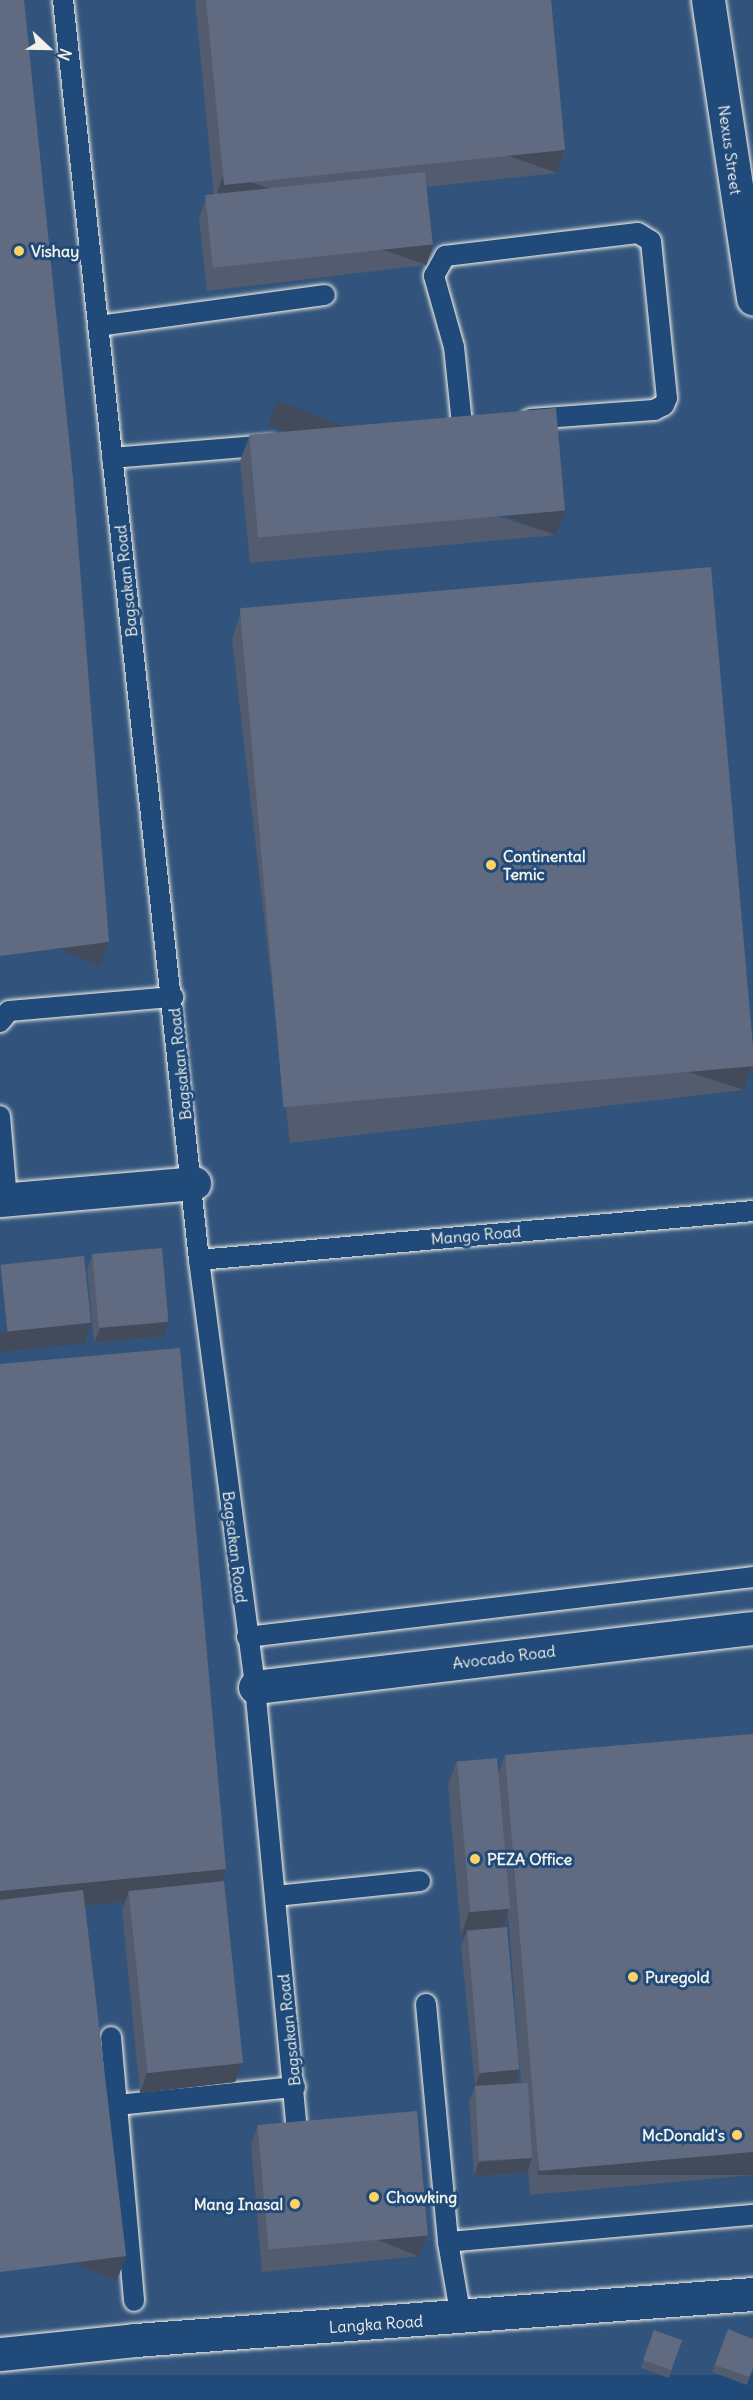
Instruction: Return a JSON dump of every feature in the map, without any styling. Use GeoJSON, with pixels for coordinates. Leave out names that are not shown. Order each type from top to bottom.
{"type":"FeatureCollection","features":[{"type":"Feature","properties":{"kind":"street","name":"Nexus Street"},"geometry":{"type":"LineString","coordinates":[[708,0],[749,243],[752,290]]}},
{"type":"Feature","properties":{"kind":"street"},"geometry":{"type":"LineString","coordinates":[[3,1199],[194,1183]]}},
{"type":"Feature","properties":{"kind":"street","name":"Avocado Road"},"geometry":{"type":"LineString","coordinates":[[255,1686],[753,1628]]}},
{"type":"Feature","properties":{"kind":"street","name":"Langka Road"},"geometry":{"type":"LineString","coordinates":[[0,2354],[135,2340],[461,2318],[753,2294]]}},
{"type":"Feature","properties":{"kind":"lane","name":"Bagsakan Road"},"geometry":{"type":"LineString","coordinates":[[63,0],[194,1183],[199,1260],[255,1686],[295,2087],[297,2128]]}},
{"type":"Feature","properties":{"kind":"lane"},"geometry":{"type":"LineString","coordinates":[[462,424],[454,348],[434,276],[445,256],[638,232],[651,241],[667,398],[664,405],[654,410],[507,421]]}},
{"type":"Feature","properties":{"kind":"lane"},"geometry":{"type":"LineString","coordinates":[[98,326],[325,295]]}},
{"type":"Feature","properties":{"kind":"lane"},"geometry":{"type":"LineString","coordinates":[[439,427],[484,423]]}},
{"type":"Feature","properties":{"kind":"lane"},"geometry":{"type":"LineString","coordinates":[[112,458],[288,443]]}},
{"type":"Feature","properties":{"kind":"lane"},"geometry":{"type":"LineString","coordinates":[[0,1022],[9,1011],[173,997]]}},
{"type":"Feature","properties":{"kind":"lane"},"geometry":{"type":"LineString","coordinates":[[0,1116],[3,1199]]}},
{"type":"Feature","properties":{"kind":"lane","name":"Mango Road"},"geometry":{"type":"LineString","coordinates":[[199,1260],[753,1211]]}},
{"type":"Feature","properties":{"kind":"lane"},"geometry":{"type":"LineString","coordinates":[[247,1637],[753,1577]]}},
{"type":"Feature","properties":{"kind":"lane"},"geometry":{"type":"LineString","coordinates":[[276,1896],[420,1881]]}},
{"type":"Feature","properties":{"kind":"lane"},"geometry":{"type":"LineString","coordinates":[[426,2004],[448,2242],[461,2318]]}},
{"type":"Feature","properties":{"kind":"lane"},"geometry":{"type":"LineString","coordinates":[[111,2037],[134,2301]]}},
{"type":"Feature","properties":{"kind":"lane"},"geometry":{"type":"LineString","coordinates":[[117,2105],[295,2087]]}},
{"type":"Feature","properties":{"kind":"lane"},"geometry":{"type":"LineString","coordinates":[[448,2242],[753,2215]]}},
{"type":"Feature","properties":{"kind":"shaded area"},"geometry":{"type":"Polygon","coordinates":[[[0,0],[753,0],[753,2375],[0,2375],[0,0]]]}},
{"type":"Feature","properties":{"kind":"building","name":"Vishay"},"geometry":{"type":"Polygon","coordinates":[[[0,0],[24,0],[73,478],[109,942],[0,956],[0,0]]]}},
{"type":"Feature","properties":{"kind":"building"},"geometry":{"type":"Polygon","coordinates":[[[206,0],[551,0],[565,150],[224,185],[206,0]]]}},
{"type":"Feature","properties":{"kind":"building"},"geometry":{"type":"Polygon","coordinates":[[[425,172],[433,245],[213,268],[205,195],[425,172]]]}},
{"type":"Feature","properties":{"kind":"building"},"geometry":{"type":"Polygon","coordinates":[[[556,408],[565,511],[258,537],[249,435],[556,408]]]}},
{"type":"Feature","properties":{"kind":"building","name":"Continental Temic"},"geometry":{"type":"Polygon","coordinates":[[[711,567],[753,1066],[283,1107],[240,608],[711,567]]]}},
{"type":"Feature","properties":{"kind":"building"},"geometry":{"type":"Polygon","coordinates":[[[162,1248],[168,1322],[99,1328],[92,1254],[162,1248]]]}},
{"type":"Feature","properties":{"kind":"building"},"geometry":{"type":"Polygon","coordinates":[[[84,1256],[91,1323],[7,1331],[0,1265],[84,1256]]]}},
{"type":"Feature","properties":{"kind":"building"},"geometry":{"type":"Polygon","coordinates":[[[180,1348],[226,1869],[0,1891],[0,1364],[180,1348]]]}},
{"type":"Feature","properties":{"kind":"building","name":"Puregold"},"geometry":{"type":"Polygon","coordinates":[[[753,1734],[753,2152],[539,2171],[505,1755],[753,1734]]]}},
{"type":"Feature","properties":{"kind":"building","name":"PEZA Office"},"geometry":{"type":"Polygon","coordinates":[[[497,1758],[510,1908],[470,1912],[457,1761],[497,1758]]]}},
{"type":"Feature","properties":{"kind":"building"},"geometry":{"type":"Polygon","coordinates":[[[224,1881],[243,2063],[148,2073],[129,1891],[224,1881]]]}},
{"type":"Feature","properties":{"kind":"building"},"geometry":{"type":"Polygon","coordinates":[[[83,1890],[126,2256],[0,2272],[0,1900],[83,1890]]]}},
{"type":"Feature","properties":{"kind":"building"},"geometry":{"type":"Polygon","coordinates":[[[507,1927],[519,2069],[480,2073],[467,1930],[507,1927]]]}},
{"type":"Feature","properties":{"kind":"building"},"geometry":{"type":"Polygon","coordinates":[[[528,2083],[532,2158],[479,2161],[475,2086],[528,2083]]]}},
{"type":"Feature","properties":{"kind":"building"},"geometry":{"type":"Polygon","coordinates":[[[417,2111],[428,2236],[269,2249],[258,2125],[417,2111]]]}},
{"type":"Feature","properties":{"kind":"building"},"geometry":{"type":"Polygon","coordinates":[[[728,2329],[753,2339],[753,2368],[749,2377],[715,2365],[728,2329]]]}},
{"type":"Feature","properties":{"kind":"building"},"geometry":{"type":"Polygon","coordinates":[[[654,2330],[682,2340],[671,2370],[643,2360],[654,2330]]]}},
{"type":"Feature","properties":{"kind":"place","name":"Vishay"},"geometry":{"type":"Point","coordinates":[19,251]}},
{"type":"Feature","properties":{"kind":"place","name":"Continental Temic"},"geometry":{"type":"Point","coordinates":[491,865]}},
{"type":"Feature","properties":{"kind":"place","name":"PEZA Office"},"geometry":{"type":"Point","coordinates":[475,1859]}},
{"type":"Feature","properties":{"kind":"place","name":"Puregold"},"geometry":{"type":"Point","coordinates":[633,1977]}},
{"type":"Feature","properties":{"kind":"place","name":"McDonald's"},"geometry":{"type":"Point","coordinates":[737,2135]}},
{"type":"Feature","properties":{"kind":"place","name":"Chowking"},"geometry":{"type":"Point","coordinates":[374,2197]}},
{"type":"Feature","properties":{"kind":"place","name":"Mang Inasal"},"geometry":{"type":"Point","coordinates":[295,2204]}}]}
